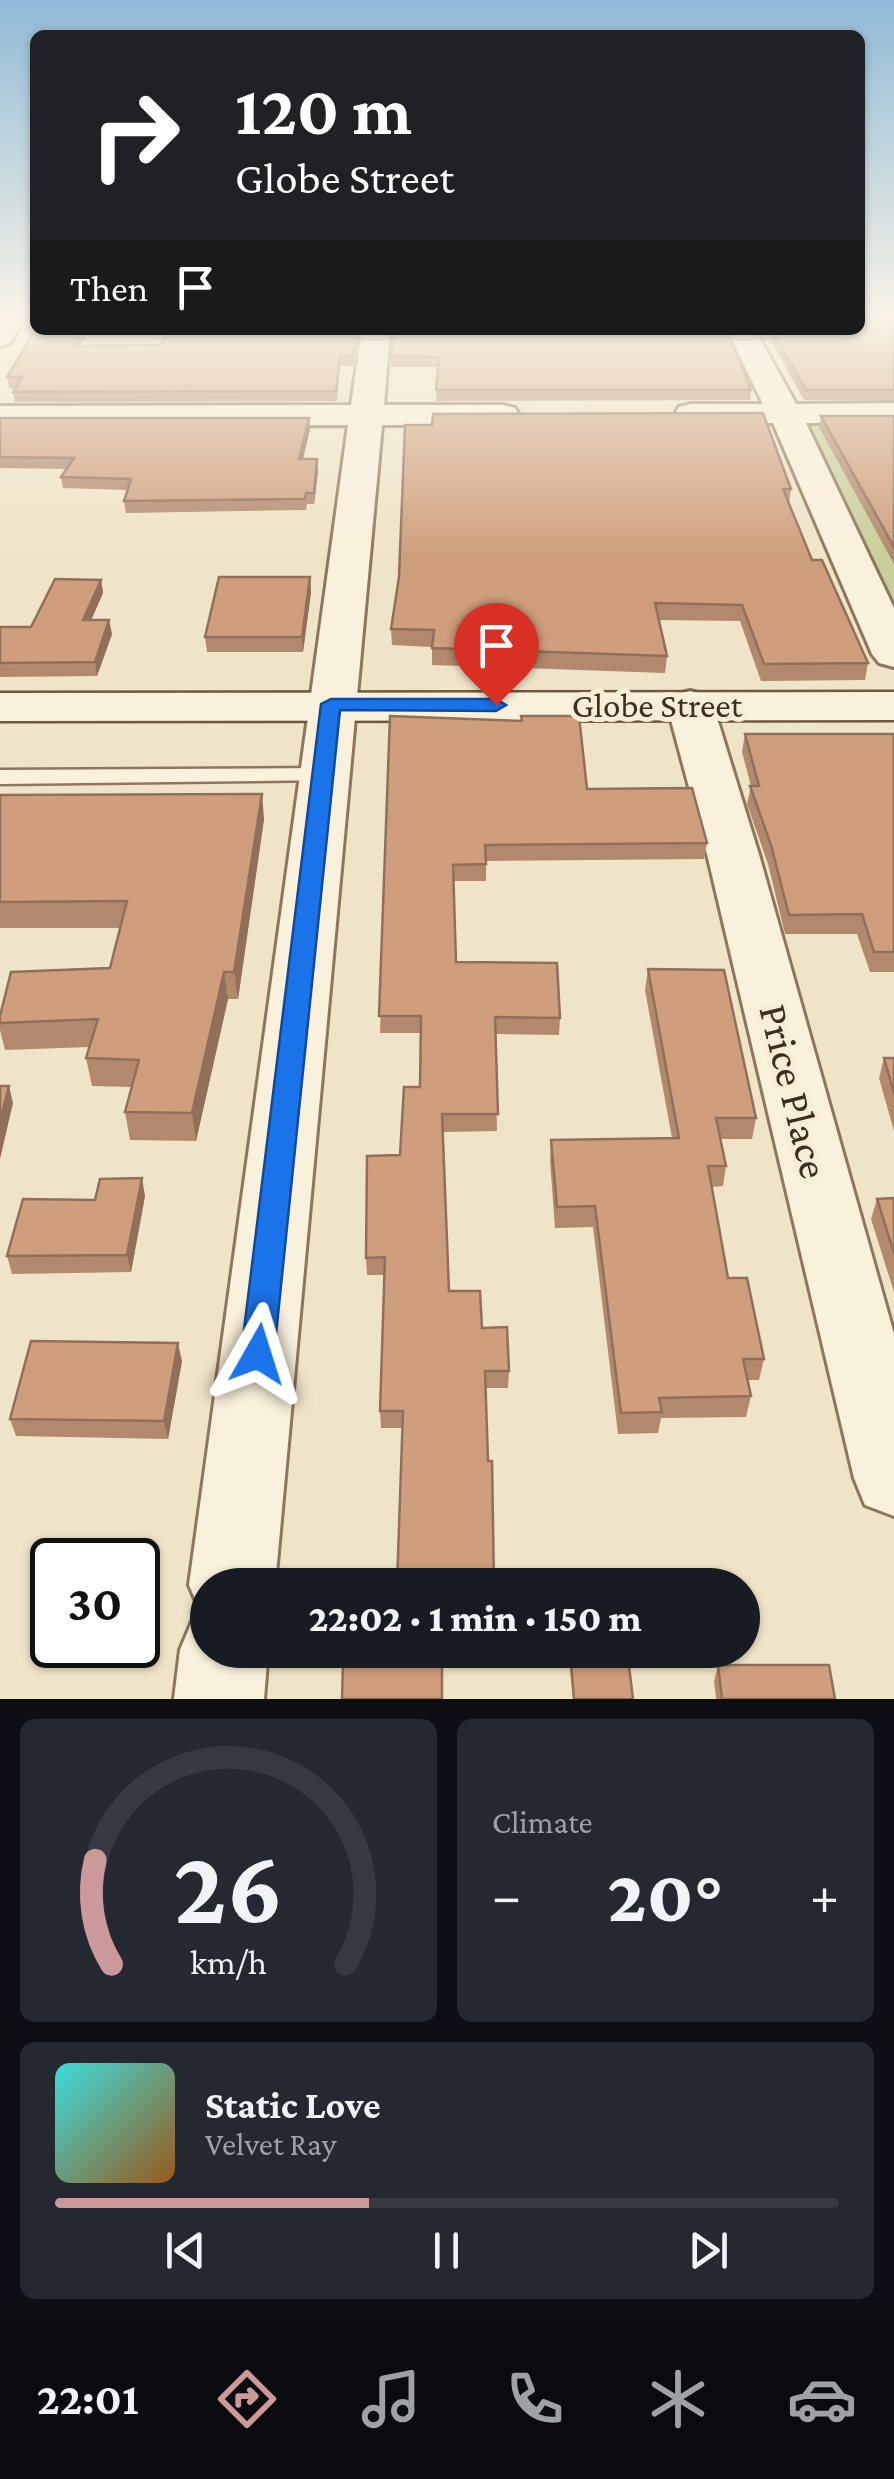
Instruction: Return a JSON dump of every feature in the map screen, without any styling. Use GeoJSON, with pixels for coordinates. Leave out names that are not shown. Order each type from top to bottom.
{"type":"FeatureCollection","features":[{"type":"Feature","properties":{"kind":"main road","name":"Globe Street"},"geometry":{"type":"LineString","coordinates":[[0,707],[894,706]]}},
{"type":"Feature","properties":{"kind":"street"},"geometry":{"type":"LineString","coordinates":[[234,1568],[369,397]]}},
{"type":"Feature","properties":{"kind":"street"},"geometry":{"type":"LineString","coordinates":[[776,397],[894,654]]}},
{"type":"Feature","properties":{"kind":"street"},"geometry":{"type":"LineString","coordinates":[[666,414],[894,413]]}},
{"type":"Feature","properties":{"kind":"street"},"geometry":{"type":"LineString","coordinates":[[0,416],[526,415]]}},
{"type":"Feature","properties":{"kind":"street","name":"Price Place"},"geometry":{"type":"LineString","coordinates":[[690,705],[734,858],[894,1478]]}},
{"type":"Feature","properties":{"kind":"street"},"geometry":{"type":"LineString","coordinates":[[219,1699],[222,1668]]}},
{"type":"Feature","properties":{"kind":"lane"},"geometry":{"type":"LineString","coordinates":[[0,777],[323,774]]}},
{"type":"Feature","properties":{"kind":"green space"},"geometry":{"type":"Polygon","coordinates":[[[807,426],[894,428],[894,659],[807,426]]]}},
{"type":"Feature","properties":{"kind":"building"},"geometry":{"type":"Polygon","coordinates":[[[763,413],[791,489],[783,489],[812,560],[822,560],[868,663],[764,664],[742,605],[655,603],[667,656],[432,648],[434,630],[391,629],[399,577],[405,425],[432,425],[433,414],[763,413]]]}},
{"type":"Feature","properties":{"kind":"building"},"geometry":{"type":"Polygon","coordinates":[[[821,416],[894,416],[894,547],[821,416]]]}},
{"type":"Feature","properties":{"kind":"building"},"geometry":{"type":"Polygon","coordinates":[[[0,418],[309,418],[299,459],[317,459],[314,493],[306,493],[305,499],[124,501],[131,479],[61,477],[74,458],[0,457],[0,418]]]}},
{"type":"Feature","properties":{"kind":"building"},"geometry":{"type":"Polygon","coordinates":[[[219,577],[310,577],[302,637],[205,637],[219,577]]]}},
{"type":"Feature","properties":{"kind":"building"},"geometry":{"type":"Polygon","coordinates":[[[55,579],[101,580],[83,620],[109,620],[95,662],[0,663],[0,627],[31,627],[55,579]]]}},
{"type":"Feature","properties":{"kind":"building"},"geometry":{"type":"Polygon","coordinates":[[[390,716],[522,721],[521,716],[579,716],[587,789],[692,788],[707,843],[485,845],[486,864],[453,865],[456,962],[557,963],[560,1018],[495,1017],[498,1114],[442,1114],[449,1291],[480,1291],[482,1328],[507,1327],[509,1371],[485,1371],[488,1461],[492,1461],[494,1568],[398,1568],[403,1411],[380,1411],[385,1257],[366,1258],[367,1156],[400,1155],[404,1087],[420,1087],[421,1016],[379,1016],[390,716]]]}},
{"type":"Feature","properties":{"kind":"building"},"geometry":{"type":"Polygon","coordinates":[[[745,734],[894,734],[894,952],[874,952],[862,914],[789,915],[771,845],[750,786],[759,786],[745,734]]]}},
{"type":"Feature","properties":{"kind":"building"},"geometry":{"type":"Polygon","coordinates":[[[262,794],[234,972],[224,972],[192,1113],[125,1112],[139,1060],[86,1058],[98,1019],[0,1023],[11,972],[110,968],[127,901],[0,902],[0,795],[262,794]]]}},
{"type":"Feature","properties":{"kind":"building"},"geometry":{"type":"Polygon","coordinates":[[[648,969],[724,970],[756,1118],[716,1118],[726,1166],[708,1166],[728,1278],[747,1278],[764,1359],[743,1359],[751,1396],[659,1398],[662,1412],[621,1413],[595,1206],[557,1207],[551,1140],[679,1138],[648,969]]]}},
{"type":"Feature","properties":{"kind":"building"},"geometry":{"type":"Polygon","coordinates":[[[884,1058],[894,1058],[894,1093],[884,1058]]]}},
{"type":"Feature","properties":{"kind":"building"},"geometry":{"type":"Polygon","coordinates":[[[0,1086],[9,1086],[0,1121],[0,1086]]]}},
{"type":"Feature","properties":{"kind":"building"},"geometry":{"type":"Polygon","coordinates":[[[142,1178],[127,1255],[7,1256],[23,1199],[95,1200],[100,1179],[142,1178]]]}},
{"type":"Feature","properties":{"kind":"building"},"geometry":{"type":"Polygon","coordinates":[[[894,1198],[894,1253],[877,1199],[894,1198]]]}},
{"type":"Feature","properties":{"kind":"building"},"geometry":{"type":"Polygon","coordinates":[[[31,1341],[178,1343],[164,1421],[10,1419],[31,1341]]]}},
{"type":"Feature","properties":{"kind":"building"},"geometry":{"type":"Polygon","coordinates":[[[829,1665],[835,1699],[722,1699],[718,1668],[829,1665]]]}},
{"type":"Feature","properties":{"kind":"building"},"geometry":{"type":"Polygon","coordinates":[[[343,1668],[442,1668],[442,1699],[342,1699],[343,1668]]]}},
{"type":"Feature","properties":{"kind":"building"},"geometry":{"type":"Polygon","coordinates":[[[571,1668],[629,1668],[633,1699],[574,1699],[571,1668]]]}},
{"type":"Feature","properties":{"kind":"route"},"geometry":{"type":"LineString","coordinates":[[258,1354],[331,704],[496,705]]}}]}
